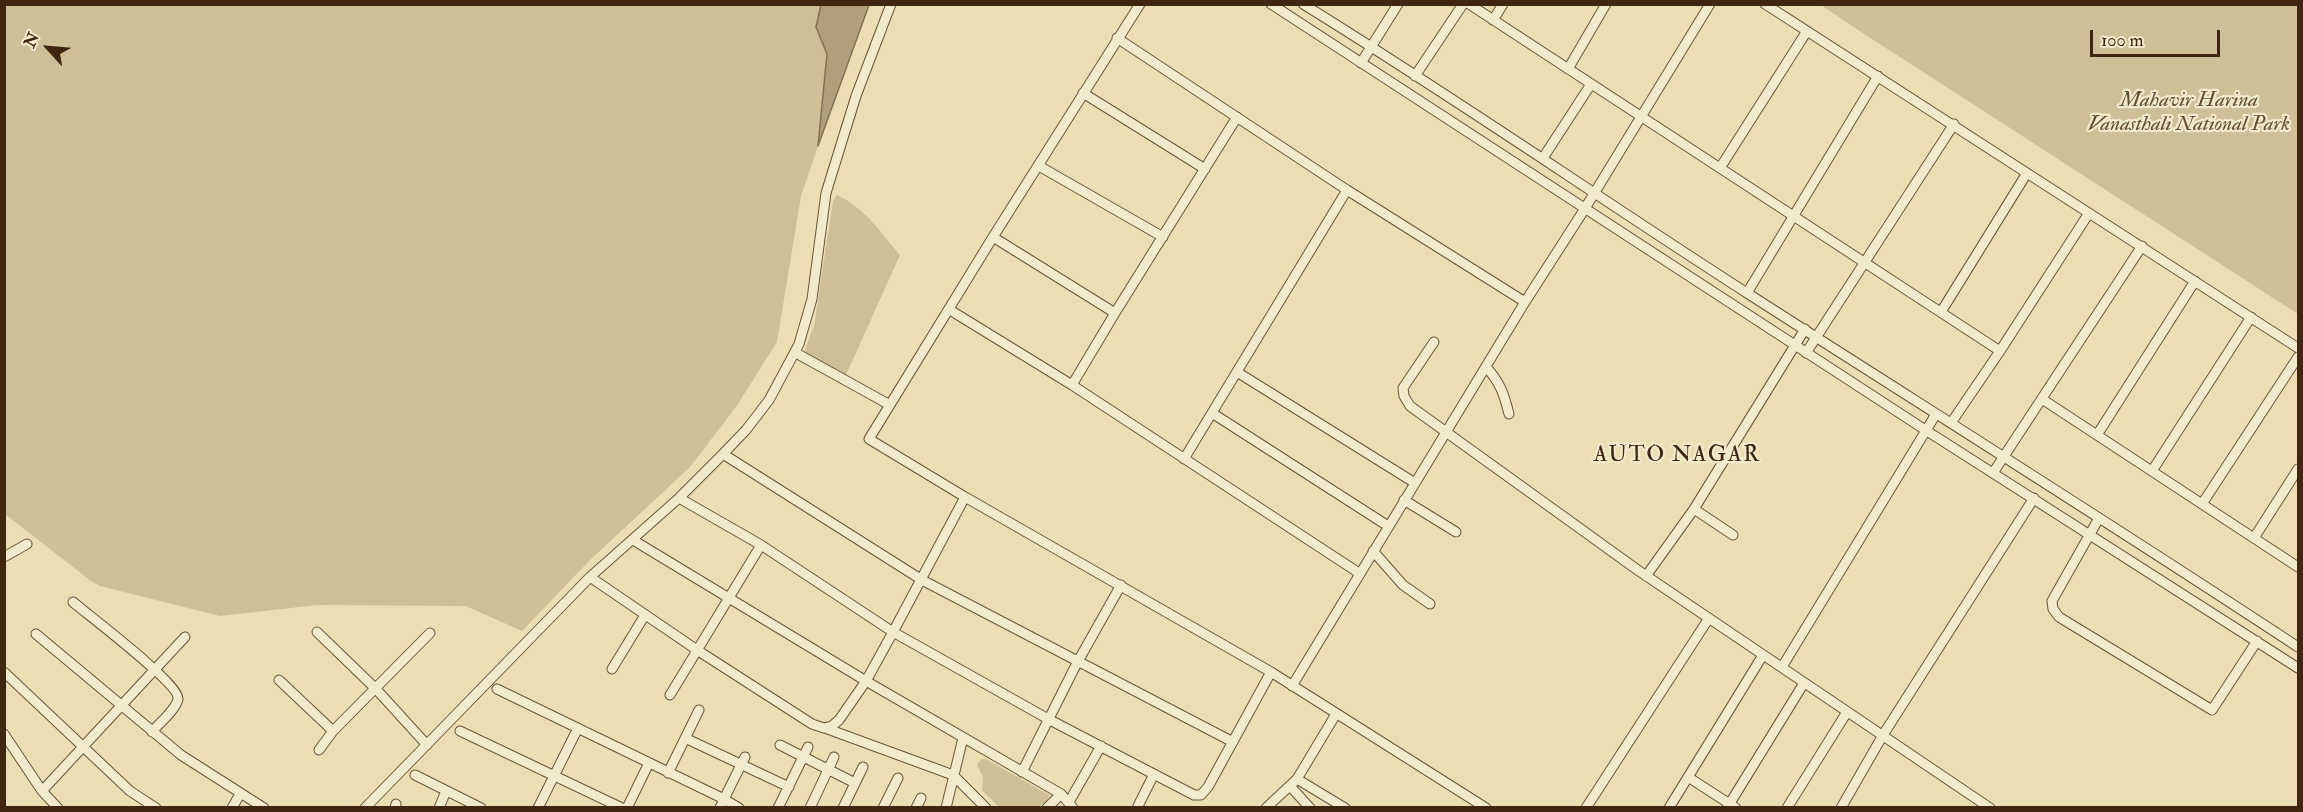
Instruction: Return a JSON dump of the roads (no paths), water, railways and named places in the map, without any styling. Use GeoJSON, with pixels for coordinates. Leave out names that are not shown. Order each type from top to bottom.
{"type":"FeatureCollection","features":[{"type":"Feature","properties":{"kind":"street"},"geometry":{"type":"LineString","coordinates":[[365,807],[590,577],[679,498],[723,454],[746,430],[769,400],[796,353],[812,299],[826,193],[856,96],[891,4]]}},
{"type":"Feature","properties":{"kind":"street"},"geometry":{"type":"LineString","coordinates":[[1140,4],[869,439],[965,497],[1271,672],[1470,804],[1486,807]]}},
{"type":"Feature","properties":{"kind":"street"},"geometry":{"type":"LineString","coordinates":[[1271,4],[1584,210],[2298,668]]}},
{"type":"Feature","properties":{"kind":"street"},"geometry":{"type":"LineString","coordinates":[[1303,4],[2298,647]]}},
{"type":"Feature","properties":{"kind":"street"},"geometry":{"type":"LineString","coordinates":[[1361,63],[1398,4]]}},
{"type":"Feature","properties":{"kind":"street"},"geometry":{"type":"LineString","coordinates":[[1415,76],[1463,4]]}},
{"type":"Feature","properties":{"kind":"street"},"geometry":{"type":"LineString","coordinates":[[1469,4],[2000,351]]}},
{"type":"Feature","properties":{"kind":"street"},"geometry":{"type":"LineString","coordinates":[[1493,20],[1503,4]]}},
{"type":"Feature","properties":{"kind":"street"},"geometry":{"type":"LineString","coordinates":[[1568,69],[1606,4]]}},
{"type":"Feature","properties":{"kind":"street"},"geometry":{"type":"LineString","coordinates":[[1292,686],[1525,302],[1642,117],[1710,4]]}},
{"type":"Feature","properties":{"kind":"street"},"geometry":{"type":"LineString","coordinates":[[1765,4],[2298,348]]}},
{"type":"Feature","properties":{"kind":"street"},"geometry":{"type":"LineString","coordinates":[[1720,168],[1807,31]]}},
{"type":"Feature","properties":{"kind":"street"},"geometry":{"type":"LineString","coordinates":[[1118,38],[1347,190],[1525,302]]}},
{"type":"Feature","properties":{"kind":"street"},"geometry":{"type":"LineString","coordinates":[[1748,293],[1878,76]]}},
{"type":"Feature","properties":{"kind":"street"},"geometry":{"type":"LineString","coordinates":[[1543,158],[1591,84]]}},
{"type":"Feature","properties":{"kind":"street"},"geometry":{"type":"LineString","coordinates":[[1083,93],[1205,169]]}},
{"type":"Feature","properties":{"kind":"street"},"geometry":{"type":"LineString","coordinates":[[1072,385],[1237,117]]}},
{"type":"Feature","properties":{"kind":"street"},"geometry":{"type":"LineString","coordinates":[[1806,353],[1954,124]]}},
{"type":"Feature","properties":{"kind":"street"},"geometry":{"type":"LineString","coordinates":[[1039,166],[1163,237]]}},
{"type":"Feature","properties":{"kind":"street"},"geometry":{"type":"LineString","coordinates":[[1941,312],[2027,173]]}},
{"type":"Feature","properties":{"kind":"street"},"geometry":{"type":"LineString","coordinates":[[1184,459],[1347,190]]}},
{"type":"Feature","properties":{"kind":"street"},"geometry":{"type":"LineString","coordinates":[[1951,423],[2089,213]]}},
{"type":"Feature","properties":{"kind":"street"},"geometry":{"type":"LineString","coordinates":[[993,237],[1115,312]]}},
{"type":"Feature","properties":{"kind":"street"},"geometry":{"type":"LineString","coordinates":[[1994,473],[2142,246]]}},
{"type":"Feature","properties":{"kind":"street"},"geometry":{"type":"LineString","coordinates":[[2097,435],[2195,281]]}},
{"type":"Feature","properties":{"kind":"street"},"geometry":{"type":"LineString","coordinates":[[950,310],[1072,385],[1359,573]]}},
{"type":"Feature","properties":{"kind":"street"},"geometry":{"type":"LineString","coordinates":[[2152,471],[2251,317]]}},
{"type":"Feature","properties":{"kind":"street"},"geometry":{"type":"LineString","coordinates":[[1646,576],[1694,509],[1805,329]]}},
{"type":"Feature","properties":{"kind":"street"},"geometry":{"type":"LineString","coordinates":[[1434,342],[1403,388],[1404,396],[1410,405],[1646,576],[1990,807]]}},
{"type":"Feature","properties":{"kind":"street"},"geometry":{"type":"LineString","coordinates":[[796,353],[890,405]]}},
{"type":"Feature","properties":{"kind":"street"},"geometry":{"type":"LineString","coordinates":[[2202,504],[2298,357]]}},
{"type":"Feature","properties":{"kind":"street"},"geometry":{"type":"LineString","coordinates":[[1486,368],[1498,380],[1509,414]]}},
{"type":"Feature","properties":{"kind":"street"},"geometry":{"type":"LineString","coordinates":[[1237,372],[1415,483]]}},
{"type":"Feature","properties":{"kind":"street"},"geometry":{"type":"LineString","coordinates":[[2042,399],[2298,567]]}},
{"type":"Feature","properties":{"kind":"street"},"geometry":{"type":"LineString","coordinates":[[1212,413],[1389,526]]}},
{"type":"Feature","properties":{"kind":"street"},"geometry":{"type":"LineString","coordinates":[[1782,667],[1936,414]]}},
{"type":"Feature","properties":{"kind":"street"},"geometry":{"type":"LineString","coordinates":[[723,454],[922,579],[1077,663],[1233,742]]}},
{"type":"Feature","properties":{"kind":"street"},"geometry":{"type":"LineString","coordinates":[[2254,538],[2298,469]]}},
{"type":"Feature","properties":{"kind":"street"},"geometry":{"type":"LineString","coordinates":[[590,577],[697,650],[824,728],[832,726],[839,720],[866,681],[965,497]]}},
{"type":"Feature","properties":{"kind":"street"},"geometry":{"type":"LineString","coordinates":[[679,498],[761,546],[893,632],[1050,720],[1194,795],[1201,795],[1208,787],[1271,672]]}},
{"type":"Feature","properties":{"kind":"street"},"geometry":{"type":"LineString","coordinates":[[1841,807],[1883,735],[2034,498]]}},
{"type":"Feature","properties":{"kind":"street"},"geometry":{"type":"LineString","coordinates":[[1404,500],[1456,532]]}},
{"type":"Feature","properties":{"kind":"street"},"geometry":{"type":"LineString","coordinates":[[1694,509],[1733,535]]}},
{"type":"Feature","properties":{"kind":"street"},"geometry":{"type":"LineString","coordinates":[[2099,518],[2052,601],[2053,609],[2059,617],[2212,710],[2257,641]]}},
{"type":"Feature","properties":{"kind":"street"},"geometry":{"type":"LineString","coordinates":[[633,540],[866,681],[1061,794],[1071,805],[1101,746]]}},
{"type":"Feature","properties":{"kind":"street"},"geometry":{"type":"LineString","coordinates":[[4,557],[27,544]]}},
{"type":"Feature","properties":{"kind":"street"},"geometry":{"type":"LineString","coordinates":[[670,695],[761,546]]}},
{"type":"Feature","properties":{"kind":"street"},"geometry":{"type":"LineString","coordinates":[[1373,551],[1403,585],[1430,604]]}},
{"type":"Feature","properties":{"kind":"street"},"geometry":{"type":"LineString","coordinates":[[1022,772],[1077,663],[1121,585]]}},
{"type":"Feature","properties":{"kind":"street"},"geometry":{"type":"LineString","coordinates":[[73,602],[177,691],[176,705],[152,732]]}},
{"type":"Feature","properties":{"kind":"street"},"geometry":{"type":"LineString","coordinates":[[612,669],[645,615]]}},
{"type":"Feature","properties":{"kind":"street"},"geometry":{"type":"LineString","coordinates":[[1586,807],[1709,618]]}},
{"type":"Feature","properties":{"kind":"street"},"geometry":{"type":"LineString","coordinates":[[317,632],[376,689],[428,745]]}},
{"type":"Feature","properties":{"kind":"street"},"geometry":{"type":"LineString","coordinates":[[319,750],[333,731],[430,633]]}},
{"type":"Feature","properties":{"kind":"street"},"geometry":{"type":"LineString","coordinates":[[36,634],[181,755],[264,807]]}},
{"type":"Feature","properties":{"kind":"street"},"geometry":{"type":"LineString","coordinates":[[42,791],[185,637]]}},
{"type":"Feature","properties":{"kind":"street"},"geometry":{"type":"LineString","coordinates":[[1669,807],[1763,655]]}},
{"type":"Feature","properties":{"kind":"street"},"geometry":{"type":"LineString","coordinates":[[4,672],[130,791],[156,807]]}},
{"type":"Feature","properties":{"kind":"street"},"geometry":{"type":"LineString","coordinates":[[279,680],[333,731]]}},
{"type":"Feature","properties":{"kind":"street"},"geometry":{"type":"LineString","coordinates":[[1688,777],[1731,806],[1804,683]]}},
{"type":"Feature","properties":{"kind":"street"},"geometry":{"type":"LineString","coordinates":[[497,688],[668,773],[722,803],[739,807]]}},
{"type":"Feature","properties":{"kind":"street"},"geometry":{"type":"LineString","coordinates":[[668,773],[699,710]]}},
{"type":"Feature","properties":{"kind":"street"},"geometry":{"type":"LineString","coordinates":[[1787,807],[1847,711]]}},
{"type":"Feature","properties":{"kind":"street"},"geometry":{"type":"LineString","coordinates":[[1266,807],[1298,779],[1336,714]]}},
{"type":"Feature","properties":{"kind":"street"},"geometry":{"type":"LineString","coordinates":[[817,725],[953,775],[986,807]]}},
{"type":"Feature","properties":{"kind":"street"},"geometry":{"type":"LineString","coordinates":[[538,807],[578,728]]}},
{"type":"Feature","properties":{"kind":"street"},"geometry":{"type":"LineString","coordinates":[[460,730],[622,807]]}},
{"type":"Feature","properties":{"kind":"street"},"geometry":{"type":"LineString","coordinates":[[4,734],[42,791],[58,807]]}},
{"type":"Feature","properties":{"kind":"street"},"geometry":{"type":"LineString","coordinates":[[685,738],[743,760],[789,787]]}},
{"type":"Feature","properties":{"kind":"street"},"geometry":{"type":"LineString","coordinates":[[946,807],[963,738]]}},
{"type":"Feature","properties":{"kind":"street"},"geometry":{"type":"LineString","coordinates":[[780,745],[855,783]]}},
{"type":"Feature","properties":{"kind":"street"},"geometry":{"type":"LineString","coordinates":[[778,807],[808,747]]}},
{"type":"Feature","properties":{"kind":"street"},"geometry":{"type":"LineString","coordinates":[[810,807],[834,757]]}},
{"type":"Feature","properties":{"kind":"street"},"geometry":{"type":"LineString","coordinates":[[722,803],[743,760]]}},
{"type":"Feature","properties":{"kind":"street"},"geometry":{"type":"LineString","coordinates":[[627,807],[649,764]]}},
{"type":"Feature","properties":{"kind":"street"},"geometry":{"type":"LineString","coordinates":[[843,807],[863,767]]}},
{"type":"Feature","properties":{"kind":"street"},"geometry":{"type":"LineString","coordinates":[[1138,806],[1154,774]]}},
{"type":"Feature","properties":{"kind":"street"},"geometry":{"type":"LineString","coordinates":[[415,776],[481,807]]}},
{"type":"Feature","properties":{"kind":"street"},"geometry":{"type":"LineString","coordinates":[[883,807],[898,778]]}},
{"type":"Feature","properties":{"kind":"street"},"geometry":{"type":"LineString","coordinates":[[1298,779],[1345,807]]}},
{"type":"Feature","properties":{"kind":"street"},"geometry":{"type":"LineString","coordinates":[[1290,786],[1310,807]]}},
{"type":"Feature","properties":{"kind":"street"},"geometry":{"type":"LineString","coordinates":[[439,807],[446,791]]}},
{"type":"Feature","properties":{"kind":"street"},"geometry":{"type":"LineString","coordinates":[[232,807],[240,794]]}},
{"type":"Feature","properties":{"kind":"street"},"geometry":{"type":"LineString","coordinates":[[1047,807],[1061,794]]}},
{"type":"Feature","properties":{"kind":"street"},"geometry":{"type":"LineString","coordinates":[[916,807],[921,798]]}},
{"type":"Feature","properties":{"kind":"district","name":"AUTO NAGAR"},"geometry":{"type":"Point","coordinates":[1677,456]}},
{"type":"Feature","properties":{"kind":"park label","name":"Mahavir Harina Vanasthali National Park"},"geometry":{"type":"Point","coordinates":[2189,113]}}]}
